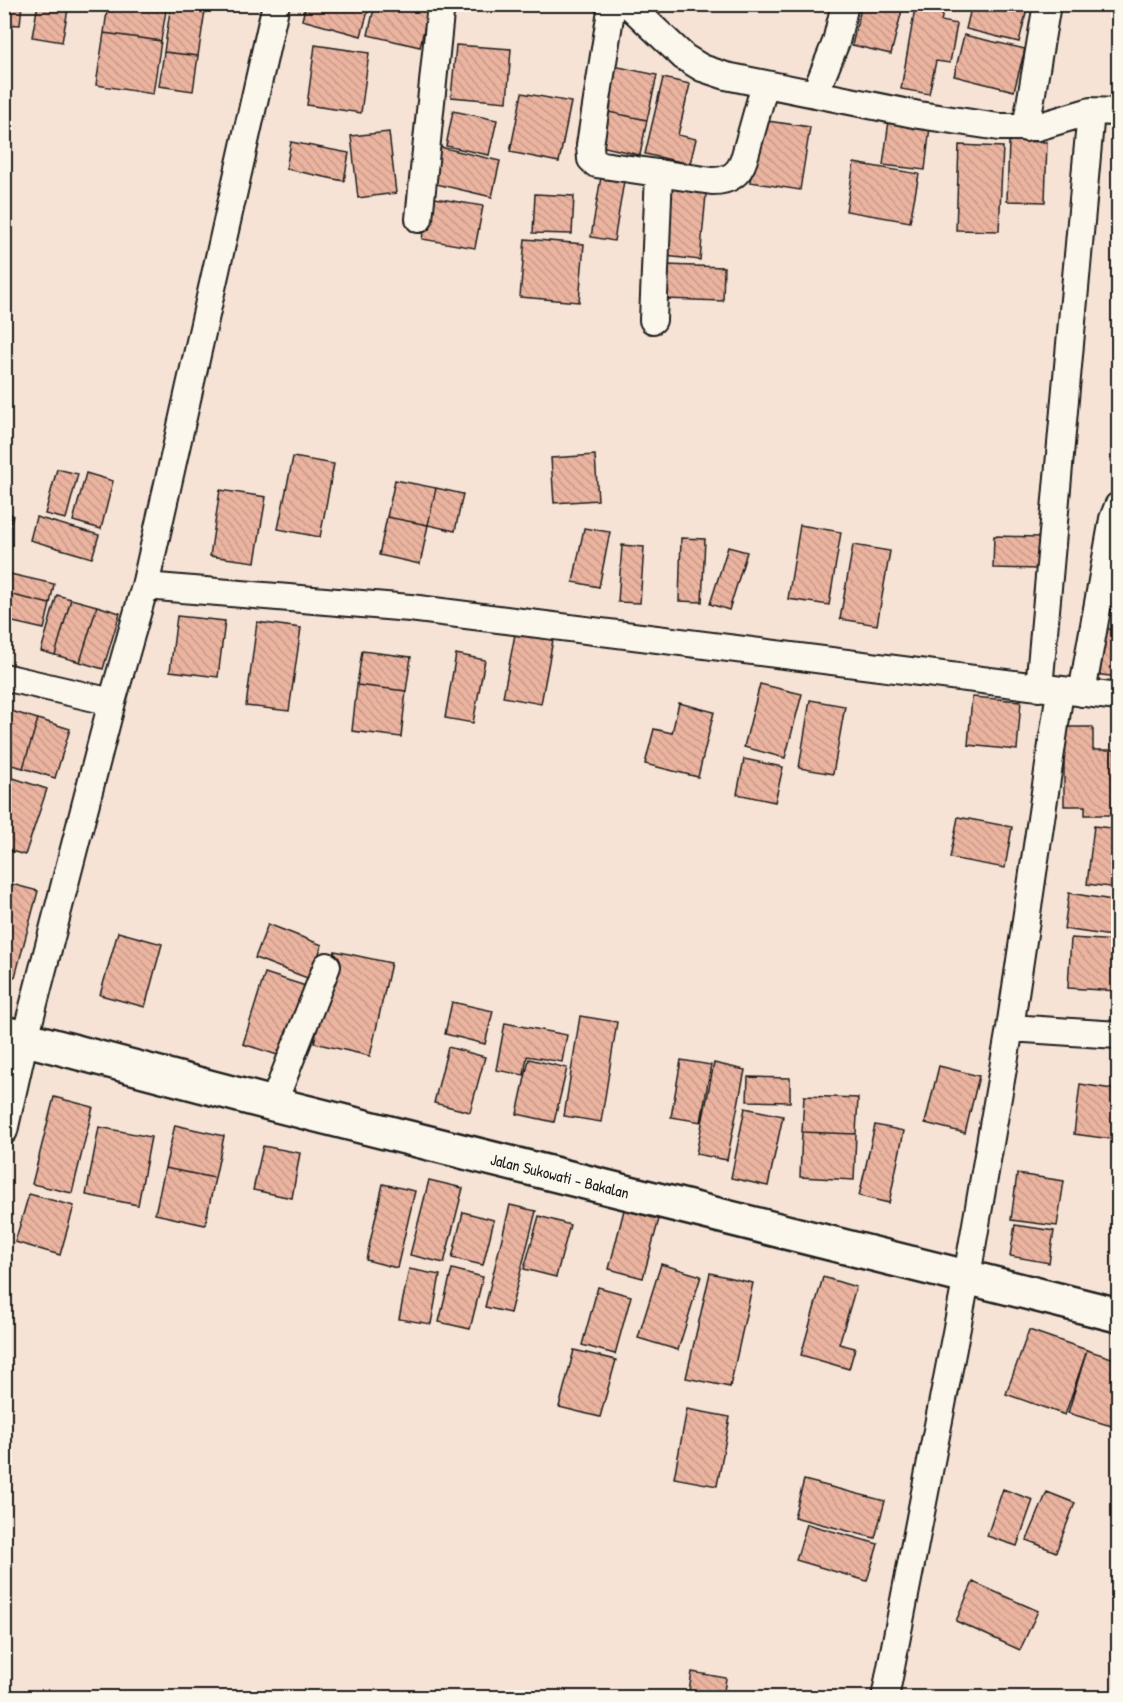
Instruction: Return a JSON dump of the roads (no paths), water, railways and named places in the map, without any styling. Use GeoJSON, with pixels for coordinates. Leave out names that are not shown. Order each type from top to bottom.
{"type":"FeatureCollection","features":[{"type":"Feature","properties":{"kind":"street"},"geometry":{"type":"LineString","coordinates":[[4,1131],[15,1036],[145,586],[276,4]]}},
{"type":"Feature","properties":{"kind":"street"},"geometry":{"type":"LineString","coordinates":[[418,219],[441,4]]}},
{"type":"Feature","properties":{"kind":"street"},"geometry":{"type":"LineString","coordinates":[[612,4],[590,145],[591,159],[600,165],[712,181],[722,181],[733,177],[744,159],[765,84]]}},
{"type":"Feature","properties":{"kind":"street"},"geometry":{"type":"LineString","coordinates":[[628,4],[693,64],[726,76],[975,125],[1026,128],[1050,124],[1091,111],[1119,112]]}},
{"type":"Feature","properties":{"kind":"street"},"geometry":{"type":"LineString","coordinates":[[815,94],[836,42],[845,4]]}},
{"type":"Feature","properties":{"kind":"street"},"geometry":{"type":"LineString","coordinates":[[1026,128],[1047,4]]}},
{"type":"Feature","properties":{"kind":"street"},"geometry":{"type":"LineString","coordinates":[[885,1698],[967,1276],[1010,1028],[1060,690],[1091,111]]}},
{"type":"Feature","properties":{"kind":"street"},"geometry":{"type":"LineString","coordinates":[[653,320],[659,173]]}},
{"type":"Feature","properties":{"kind":"street"},"geometry":{"type":"LineString","coordinates":[[1060,690],[1119,506]]}},
{"type":"Feature","properties":{"kind":"street"},"geometry":{"type":"LineString","coordinates":[[145,586],[410,608],[1119,697]]}},
{"type":"Feature","properties":{"kind":"street"},"geometry":{"type":"LineString","coordinates":[[4,677],[112,702]]}},
{"type":"Feature","properties":{"kind":"street"},"geometry":{"type":"LineString","coordinates":[[273,1104],[327,966]]}},
{"type":"Feature","properties":{"kind":"street"},"geometry":{"type":"LineString","coordinates":[[1010,1028],[1119,1035]]}},
{"type":"Feature","properties":{"kind":"street","name":"Jalan Sukowati - Bakalan"},"geometry":{"type":"LineString","coordinates":[[15,1036],[273,1104],[1119,1315]]}}]}
